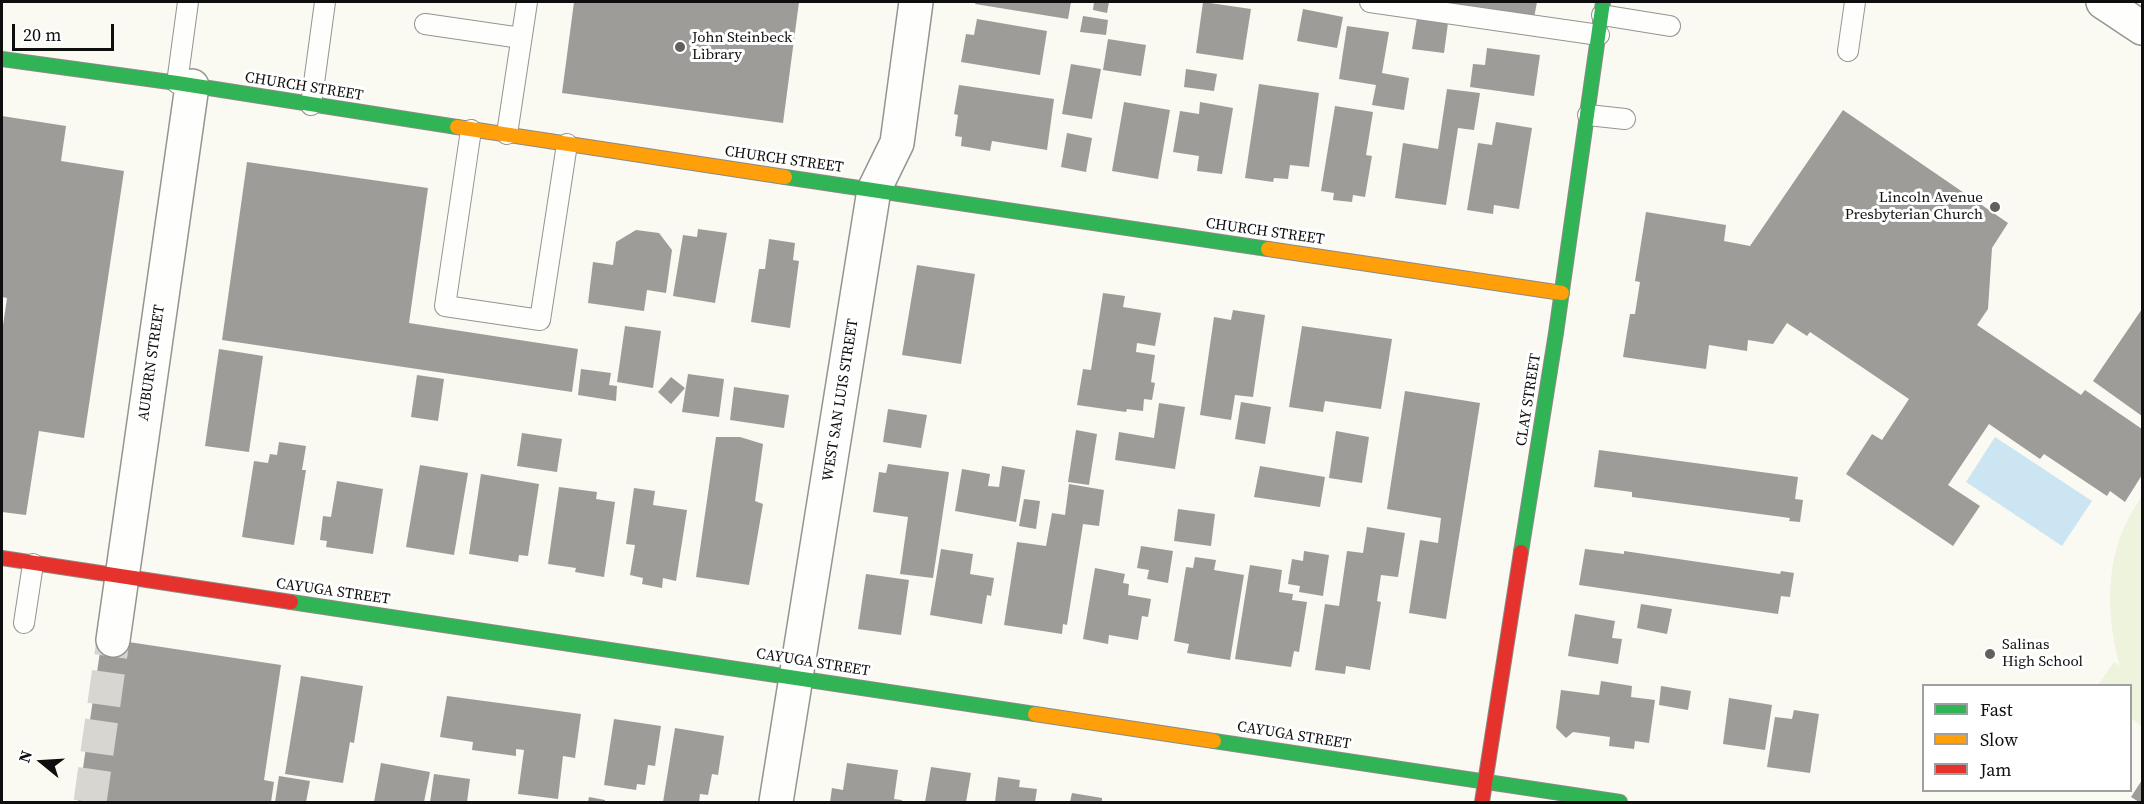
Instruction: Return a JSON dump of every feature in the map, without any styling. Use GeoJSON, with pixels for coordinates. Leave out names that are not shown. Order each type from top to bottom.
{"type":"FeatureCollection","features":[{"type":"Feature","properties":{"kind":"street","name":"WEST SAN LUIS STREET"},"geometry":{"type":"LineString","coordinates":[[776,802],[874,190],[897,143],[916,2]]}},
{"type":"Feature","properties":{"kind":"street"},"geometry":{"type":"LineString","coordinates":[[2109,3],[2142,28]]}},
{"type":"Feature","properties":{"kind":"street","name":"CLAY STREET"},"geometry":{"type":"LineString","coordinates":[[1482,802],[1562,293],[1602,8]]}},
{"type":"Feature","properties":{"kind":"street","name":"CHURCH STREET"},"geometry":{"type":"LineString","coordinates":[[2,59],[1562,293]]}},
{"type":"Feature","properties":{"kind":"street","name":"AUBURN STREET"},"geometry":{"type":"LineString","coordinates":[[113,639],[184,85]]}},
{"type":"Feature","properties":{"kind":"street","name":"CAYUGA STREET"},"geometry":{"type":"LineString","coordinates":[[2,558],[122,578],[1620,802]]}},
{"type":"Feature","properties":{"kind":"lane"},"geometry":{"type":"LineString","coordinates":[[184,85],[188,2]]}},
{"type":"Feature","properties":{"kind":"lane"},"geometry":{"type":"LineString","coordinates":[[311,105],[325,2]]}},
{"type":"Feature","properties":{"kind":"lane"},"geometry":{"type":"LineString","coordinates":[[507,134],[527,2]]}},
{"type":"Feature","properties":{"kind":"lane"},"geometry":{"type":"LineString","coordinates":[[1370,2],[1599,35]]}},
{"type":"Feature","properties":{"kind":"lane"},"geometry":{"type":"LineString","coordinates":[[1848,51],[1855,2]]}},
{"type":"Feature","properties":{"kind":"lane"},"geometry":{"type":"LineString","coordinates":[[1602,8],[1670,26]]}},
{"type":"Feature","properties":{"kind":"lane"},"geometry":{"type":"LineString","coordinates":[[425,24],[521,38]]}},
{"type":"Feature","properties":{"kind":"lane"},"geometry":{"type":"LineString","coordinates":[[1588,115],[1625,119]]}},
{"type":"Feature","properties":{"kind":"lane"},"geometry":{"type":"LineString","coordinates":[[471,130],[445,306],[540,320],[567,144]]}},
{"type":"Feature","properties":{"kind":"lane"},"geometry":{"type":"LineString","coordinates":[[24,623],[33,564]]}},
{"type":"Feature","properties":{"kind":"green space"},"geometry":{"type":"Polygon","coordinates":[[[2142,497],[2142,726],[2132,719],[2132,684],[2099,684],[2114,662],[2120,666],[2111,622],[2111,578],[2121,536],[2142,497]]]}},
{"type":"Feature","properties":{"kind":"water"},"geometry":{"type":"Polygon","coordinates":[[[1995,437],[2092,501],[2062,546],[1966,482],[1995,437]]]}},
{"type":"Feature","properties":{"kind":"building","name":"John Steinbeck Library"},"geometry":{"type":"Polygon","coordinates":[[[574,2],[799,2],[783,123],[562,93],[574,2]]]}},
{"type":"Feature","properties":{"kind":"building"},"geometry":{"type":"Polygon","coordinates":[[[976,2],[1071,2],[1068,19],[975,4],[976,2]]]}},
{"type":"Feature","properties":{"kind":"building"},"geometry":{"type":"Polygon","coordinates":[[[1094,2],[1109,2],[1107,13],[1093,10],[1094,2]]]}},
{"type":"Feature","properties":{"kind":"building"},"geometry":{"type":"Polygon","coordinates":[[[1203,2],[1251,9],[1243,60],[1196,53],[1203,2]]]}},
{"type":"Feature","properties":{"kind":"building"},"geometry":{"type":"Polygon","coordinates":[[[1429,2],[1537,2],[1534,18],[1429,2]]]}},
{"type":"Feature","properties":{"kind":"building"},"geometry":{"type":"Polygon","coordinates":[[[1303,9],[1343,17],[1337,48],[1297,41],[1303,9]]]}},
{"type":"Feature","properties":{"kind":"building"},"geometry":{"type":"Polygon","coordinates":[[[1083,16],[1108,20],[1106,35],[1080,32],[1083,16]]]}},
{"type":"Feature","properties":{"kind":"building"},"geometry":{"type":"Polygon","coordinates":[[[1417,18],[1448,23],[1444,53],[1412,49],[1417,18]]]}},
{"type":"Feature","properties":{"kind":"building"},"geometry":{"type":"Polygon","coordinates":[[[977,19],[1047,31],[1040,75],[961,62],[966,34],[974,35],[977,19]]]}},
{"type":"Feature","properties":{"kind":"building"},"geometry":{"type":"Polygon","coordinates":[[[1347,26],[1389,32],[1382,73],[1409,78],[1404,110],[1372,105],[1376,85],[1339,79],[1347,26]]]}},
{"type":"Feature","properties":{"kind":"building"},"geometry":{"type":"Polygon","coordinates":[[[1108,39],[1146,45],[1141,76],[1103,70],[1108,39]]]}},
{"type":"Feature","properties":{"kind":"building"},"geometry":{"type":"Polygon","coordinates":[[[1487,48],[1540,55],[1534,96],[1470,87],[1473,64],[1485,65],[1487,48]]]}},
{"type":"Feature","properties":{"kind":"building"},"geometry":{"type":"Polygon","coordinates":[[[1071,64],[1101,69],[1092,119],[1062,114],[1071,64]]]}},
{"type":"Feature","properties":{"kind":"building"},"geometry":{"type":"Polygon","coordinates":[[[1186,69],[1217,74],[1214,91],[1184,87],[1186,69]]]}},
{"type":"Feature","properties":{"kind":"building"},"geometry":{"type":"Polygon","coordinates":[[[1259,84],[1319,93],[1309,167],[1290,165],[1288,179],[1274,178],[1273,182],[1245,178],[1259,84]]]}},
{"type":"Feature","properties":{"kind":"building"},"geometry":{"type":"Polygon","coordinates":[[[959,85],[1054,99],[1047,150],[992,141],[990,151],[961,146],[962,137],[955,136],[958,115],[954,114],[959,85]]]}},
{"type":"Feature","properties":{"kind":"building"},"geometry":{"type":"Polygon","coordinates":[[[1447,89],[1480,93],[1474,130],[1458,128],[1446,205],[1395,198],[1403,143],[1438,149],[1447,89]]]}},
{"type":"Feature","properties":{"kind":"building"},"geometry":{"type":"Polygon","coordinates":[[[1124,102],[1170,110],[1158,179],[1112,171],[1124,102]]]}},
{"type":"Feature","properties":{"kind":"building"},"geometry":{"type":"Polygon","coordinates":[[[1200,102],[1233,108],[1222,174],[1197,171],[1199,156],[1173,152],[1180,111],[1199,114],[1200,102]]]}},
{"type":"Feature","properties":{"kind":"building"},"geometry":{"type":"Polygon","coordinates":[[[1335,106],[1373,112],[1366,155],[1372,156],[1365,197],[1353,195],[1352,202],[1333,200],[1334,193],[1321,191],[1335,106]]]}},
{"type":"Feature","properties":{"kind":"building"},"geometry":{"type":"Polygon","coordinates":[[[1843,110],[2008,223],[1992,248],[1988,309],[1977,325],[2081,395],[2085,390],[2142,429],[2142,475],[2125,502],[2110,491],[2107,496],[2044,454],[2040,459],[1989,424],[1948,485],[1980,506],[1953,546],[1846,474],[1872,434],[1882,440],[1909,399],[1810,332],[1807,336],[1787,323],[1773,344],[1748,340],[1747,351],[1709,345],[1706,369],[1623,357],[1630,314],[1635,314],[1640,282],[1635,281],[1646,212],[1726,225],[1724,241],[1750,246],[1843,110]]]}},
{"type":"Feature","properties":{"kind":"building"},"geometry":{"type":"Polygon","coordinates":[[[2,116],[66,126],[61,161],[124,171],[84,438],[39,431],[26,515],[2,512],[2,332],[7,298],[2,297],[2,116]]]}},
{"type":"Feature","properties":{"kind":"building"},"geometry":{"type":"Polygon","coordinates":[[[1496,122],[1532,128],[1519,209],[1494,205],[1493,214],[1467,210],[1478,143],[1492,145],[1496,122]]]}},
{"type":"Feature","properties":{"kind":"building"},"geometry":{"type":"Polygon","coordinates":[[[1067,133],[1092,138],[1086,172],[1061,167],[1067,133]]]}},
{"type":"Feature","properties":{"kind":"building"},"geometry":{"type":"Polygon","coordinates":[[[247,162],[428,188],[409,323],[578,349],[572,392],[222,340],[247,162]]]}},
{"type":"Feature","properties":{"kind":"building"},"geometry":{"type":"Polygon","coordinates":[[[698,229],[727,233],[715,303],[673,296],[683,235],[697,237],[698,229]]]}},
{"type":"Feature","properties":{"kind":"building"},"geometry":{"type":"Polygon","coordinates":[[[636,230],[659,233],[672,250],[666,293],[647,290],[644,311],[588,303],[593,262],[613,265],[616,242],[636,230]]]}},
{"type":"Feature","properties":{"kind":"building"},"geometry":{"type":"Polygon","coordinates":[[[769,239],[795,243],[793,260],[799,261],[790,328],[751,322],[759,269],[765,269],[769,239]]]}},
{"type":"Feature","properties":{"kind":"building"},"geometry":{"type":"Polygon","coordinates":[[[917,265],[975,274],[961,364],[902,355],[917,265]]]}},
{"type":"Feature","properties":{"kind":"building"},"geometry":{"type":"Polygon","coordinates":[[[1103,293],[1125,296],[1123,307],[1161,313],[1155,346],[1137,343],[1136,352],[1155,355],[1151,382],[1155,383],[1152,400],[1144,399],[1143,411],[1127,409],[1126,412],[1077,405],[1083,369],[1091,370],[1103,293]]]}},
{"type":"Feature","properties":{"kind":"building"},"geometry":{"type":"Polygon","coordinates":[[[2142,309],[2142,416],[2093,381],[2142,309]]]}},
{"type":"Feature","properties":{"kind":"building"},"geometry":{"type":"Polygon","coordinates":[[[1233,310],[1265,315],[1253,397],[1235,395],[1231,420],[1200,415],[1214,317],[1231,320],[1233,310]]]}},
{"type":"Feature","properties":{"kind":"building"},"geometry":{"type":"Polygon","coordinates":[[[625,326],[661,331],[653,388],[617,382],[625,326]]]}},
{"type":"Feature","properties":{"kind":"building"},"geometry":{"type":"Polygon","coordinates":[[[1302,326],[1392,339],[1381,409],[1325,401],[1323,412],[1289,407],[1302,326]]]}},
{"type":"Feature","properties":{"kind":"building"},"geometry":{"type":"Polygon","coordinates":[[[219,349],[263,356],[249,452],[205,446],[219,349]]]}},
{"type":"Feature","properties":{"kind":"building"},"geometry":{"type":"Polygon","coordinates":[[[581,369],[611,373],[609,385],[617,386],[616,401],[578,395],[581,369]]]}},
{"type":"Feature","properties":{"kind":"building"},"geometry":{"type":"Polygon","coordinates":[[[688,374],[724,379],[719,417],[682,412],[688,374]]]}},
{"type":"Feature","properties":{"kind":"building"},"geometry":{"type":"Polygon","coordinates":[[[417,375],[444,379],[438,421],[411,417],[417,375]]]}},
{"type":"Feature","properties":{"kind":"building"},"geometry":{"type":"Polygon","coordinates":[[[671,377],[685,388],[671,404],[658,392],[671,377]]]}},
{"type":"Feature","properties":{"kind":"building"},"geometry":{"type":"Polygon","coordinates":[[[734,387],[789,395],[784,428],[730,420],[734,387]]]}},
{"type":"Feature","properties":{"kind":"building"},"geometry":{"type":"Polygon","coordinates":[[[1405,391],[1480,403],[1446,619],[1409,613],[1420,540],[1438,543],[1441,518],[1387,509],[1405,391]]]}},
{"type":"Feature","properties":{"kind":"building"},"geometry":{"type":"Polygon","coordinates":[[[1241,402],[1271,407],[1265,444],[1235,439],[1241,402]]]}},
{"type":"Feature","properties":{"kind":"building"},"geometry":{"type":"Polygon","coordinates":[[[1159,403],[1185,407],[1175,469],[1115,460],[1119,432],[1154,438],[1159,403]]]}},
{"type":"Feature","properties":{"kind":"building"},"geometry":{"type":"Polygon","coordinates":[[[888,409],[927,415],[921,448],[883,442],[888,409]]]}},
{"type":"Feature","properties":{"kind":"building"},"geometry":{"type":"Polygon","coordinates":[[[1076,430],[1097,434],[1089,485],[1068,482],[1076,430]]]}},
{"type":"Feature","properties":{"kind":"building"},"geometry":{"type":"Polygon","coordinates":[[[1336,431],[1369,437],[1362,483],[1329,478],[1336,431]]]}},
{"type":"Feature","properties":{"kind":"building"},"geometry":{"type":"Polygon","coordinates":[[[522,433],[562,439],[557,472],[517,466],[522,433]]]}},
{"type":"Feature","properties":{"kind":"building"},"geometry":{"type":"Polygon","coordinates":[[[716,437],[740,437],[763,444],[755,501],[763,504],[749,585],[696,577],[716,437]]]}},
{"type":"Feature","properties":{"kind":"building"},"geometry":{"type":"Polygon","coordinates":[[[279,442],[306,446],[302,470],[306,470],[294,545],[242,537],[254,461],[268,463],[270,454],[277,455],[279,442]]]}},
{"type":"Feature","properties":{"kind":"building"},"geometry":{"type":"Polygon","coordinates":[[[1599,450],[1798,477],[1795,499],[1803,500],[1800,522],[1789,521],[1790,518],[1632,497],[1632,492],[1594,487],[1599,450]]]}},
{"type":"Feature","properties":{"kind":"building"},"geometry":{"type":"Polygon","coordinates":[[[888,464],[949,472],[933,578],[900,574],[908,517],[873,512],[879,472],[886,473],[888,464]]]}},
{"type":"Feature","properties":{"kind":"building"},"geometry":{"type":"Polygon","coordinates":[[[420,465],[468,473],[454,555],[406,547],[420,465]]]}},
{"type":"Feature","properties":{"kind":"building"},"geometry":{"type":"Polygon","coordinates":[[[1002,466],[1025,470],[1016,522],[955,511],[962,469],[990,474],[988,486],[999,487],[1002,466]]]}},
{"type":"Feature","properties":{"kind":"building"},"geometry":{"type":"Polygon","coordinates":[[[1260,466],[1325,477],[1320,507],[1254,497],[1260,466]]]}},
{"type":"Feature","properties":{"kind":"building"},"geometry":{"type":"Polygon","coordinates":[[[481,474],[539,484],[528,556],[519,555],[518,562],[469,554],[481,474]]]}},
{"type":"Feature","properties":{"kind":"building"},"geometry":{"type":"Polygon","coordinates":[[[337,481],[383,489],[373,554],[326,547],[327,541],[320,540],[323,516],[331,517],[337,481]]]}},
{"type":"Feature","properties":{"kind":"building"},"geometry":{"type":"Polygon","coordinates":[[[1069,484],[1104,490],[1099,526],[1083,524],[1067,625],[1063,624],[1062,634],[1004,625],[1017,542],[1046,546],[1052,513],[1065,515],[1069,484]]]}},
{"type":"Feature","properties":{"kind":"building"},"geometry":{"type":"Polygon","coordinates":[[[559,487],[597,492],[596,499],[615,502],[604,577],[575,572],[576,568],[548,564],[559,487]]]}},
{"type":"Feature","properties":{"kind":"building"},"geometry":{"type":"Polygon","coordinates":[[[634,488],[655,491],[653,505],[687,510],[676,581],[663,578],[662,588],[642,584],[643,578],[630,575],[635,545],[626,544],[634,488]]]}},
{"type":"Feature","properties":{"kind":"building"},"geometry":{"type":"Polygon","coordinates":[[[1024,499],[1040,501],[1036,529],[1019,526],[1024,499]]]}},
{"type":"Feature","properties":{"kind":"building"},"geometry":{"type":"Polygon","coordinates":[[[1178,509],[1215,514],[1211,546],[1174,541],[1178,509]]]}},
{"type":"Feature","properties":{"kind":"building"},"geometry":{"type":"Polygon","coordinates":[[[1367,527],[1405,533],[1398,577],[1381,575],[1377,601],[1381,602],[1370,670],[1346,666],[1345,674],[1315,670],[1325,604],[1339,606],[1347,551],[1363,553],[1367,527]]]}},
{"type":"Feature","properties":{"kind":"building"},"geometry":{"type":"Polygon","coordinates":[[[1141,546],[1173,551],[1168,583],[1147,579],[1149,570],[1137,568],[1141,546]]]}},
{"type":"Feature","properties":{"kind":"building"},"geometry":{"type":"Polygon","coordinates":[[[941,549],[973,554],[970,574],[994,578],[991,596],[987,595],[982,624],[930,615],[941,549]]]}},
{"type":"Feature","properties":{"kind":"building"},"geometry":{"type":"Polygon","coordinates":[[[1585,549],[1624,554],[1624,551],[1780,574],[1781,571],[1794,573],[1790,597],[1781,596],[1778,614],[1579,585],[1585,549]]]}},
{"type":"Feature","properties":{"kind":"building"},"geometry":{"type":"Polygon","coordinates":[[[1304,551],[1329,555],[1323,596],[1299,592],[1300,586],[1288,584],[1292,559],[1303,561],[1304,551]]]}},
{"type":"Feature","properties":{"kind":"building"},"geometry":{"type":"Polygon","coordinates":[[[1195,557],[1216,560],[1214,570],[1244,575],[1230,660],[1187,653],[1189,644],[1174,641],[1186,567],[1193,568],[1195,557]]]}},
{"type":"Feature","properties":{"kind":"building"},"geometry":{"type":"Polygon","coordinates":[[[1250,565],[1282,570],[1279,592],[1293,594],[1292,600],[1307,602],[1299,652],[1294,651],[1291,667],[1235,659],[1250,565]]]}},
{"type":"Feature","properties":{"kind":"building"},"geometry":{"type":"Polygon","coordinates":[[[1095,568],[1125,574],[1123,583],[1129,584],[1128,595],[1151,599],[1148,617],[1142,616],[1138,640],[1109,635],[1108,644],[1083,639],[1095,568]]]}},
{"type":"Feature","properties":{"kind":"building"},"geometry":{"type":"Polygon","coordinates":[[[866,574],[909,580],[901,635],[858,629],[866,574]]]}},
{"type":"Feature","properties":{"kind":"building"},"geometry":{"type":"Polygon","coordinates":[[[1641,604],[1672,609],[1667,634],[1637,628],[1641,604]]]}},
{"type":"Feature","properties":{"kind":"building"},"geometry":{"type":"Polygon","coordinates":[[[1575,614],[1615,621],[1612,638],[1622,639],[1618,664],[1568,656],[1575,614]]]}},
{"type":"Feature","properties":{"kind":"building"},"geometry":{"type":"Polygon","coordinates":[[[102,638],[281,665],[264,780],[274,782],[271,802],[78,802],[102,638]]]}},
{"type":"Feature","properties":{"kind":"building"},"geometry":{"type":"Polygon","coordinates":[[[301,676],[363,686],[354,743],[350,742],[343,783],[285,774],[301,676]]]}},
{"type":"Feature","properties":{"kind":"building"},"geometry":{"type":"Polygon","coordinates":[[[1601,681],[1632,686],[1631,697],[1655,700],[1649,743],[1635,741],[1634,749],[1609,746],[1610,737],[1573,732],[1566,738],[1556,728],[1561,690],[1599,695],[1601,681]]]}},
{"type":"Feature","properties":{"kind":"building"},"geometry":{"type":"Polygon","coordinates":[[[1661,686],[1691,691],[1688,710],[1659,705],[1661,686]]]}},
{"type":"Feature","properties":{"kind":"building"},"geometry":{"type":"Polygon","coordinates":[[[447,696],[581,714],[575,758],[563,756],[558,799],[518,794],[524,750],[516,749],[516,756],[472,750],[473,742],[440,737],[447,696]]]}},
{"type":"Feature","properties":{"kind":"building"},"geometry":{"type":"Polygon","coordinates":[[[1729,698],[1772,705],[1765,750],[1723,744],[1729,698]]]}},
{"type":"Feature","properties":{"kind":"building"},"geometry":{"type":"Polygon","coordinates":[[[1794,710],[1819,714],[1810,773],[1767,767],[1775,717],[1792,719],[1794,710]]]}},
{"type":"Feature","properties":{"kind":"building"},"geometry":{"type":"Polygon","coordinates":[[[614,719],[661,726],[655,766],[648,765],[645,785],[637,784],[636,790],[604,785],[614,719]]]}},
{"type":"Feature","properties":{"kind":"building"},"geometry":{"type":"Polygon","coordinates":[[[675,728],[724,736],[718,775],[712,774],[708,795],[700,794],[699,802],[663,802],[675,728]]]}},
{"type":"Feature","properties":{"kind":"building"},"geometry":{"type":"Polygon","coordinates":[[[381,763],[430,772],[424,802],[374,802],[381,763]]]}},
{"type":"Feature","properties":{"kind":"building"},"geometry":{"type":"Polygon","coordinates":[[[847,763],[898,770],[894,799],[902,800],[902,802],[830,802],[832,788],[843,790],[847,763]]]}},
{"type":"Feature","properties":{"kind":"building"},"geometry":{"type":"Polygon","coordinates":[[[931,767],[971,773],[966,802],[925,802],[931,767]]]}},
{"type":"Feature","properties":{"kind":"building"},"geometry":{"type":"Polygon","coordinates":[[[434,774],[470,779],[467,802],[430,802],[434,774]]]}},
{"type":"Feature","properties":{"kind":"building"},"geometry":{"type":"Polygon","coordinates":[[[279,776],[310,781],[306,802],[275,802],[279,776]]]}},
{"type":"Feature","properties":{"kind":"building"},"geometry":{"type":"Polygon","coordinates":[[[998,777],[1020,780],[1019,787],[1037,789],[1035,802],[995,802],[998,777]]]}},
{"type":"Feature","properties":{"kind":"building"},"geometry":{"type":"Polygon","coordinates":[[[2142,780],[2142,802],[2139,802],[2131,797],[2142,780]]]}},
{"type":"Feature","properties":{"kind":"building"},"geometry":{"type":"Polygon","coordinates":[[[1072,793],[1102,798],[1102,802],[1070,802],[1072,793]]]}},
{"type":"Feature","properties":{"kind":"building"},"geometry":{"type":"Polygon","coordinates":[[[589,797],[605,800],[605,802],[588,802],[589,797]]]}},
{"type":"Feature","properties":{"kind":"tunnel"},"geometry":{"type":"LineString","coordinates":[[90,802],[113,640]]}},
{"type":"Feature","properties":{"kind":"traffic: fast"},"geometry":{"type":"LineString","coordinates":[[1521,552],[1556,333],[1603,2]]}},
{"type":"Feature","properties":{"kind":"traffic: fast"},"geometry":{"type":"LineString","coordinates":[[2,59],[177,83],[457,127]]}},
{"type":"Feature","properties":{"kind":"traffic: fast"},"geometry":{"type":"LineString","coordinates":[[785,177],[1268,249]]}},
{"type":"Feature","properties":{"kind":"traffic: fast"},"geometry":{"type":"LineString","coordinates":[[291,602],[1035,714]]}},
{"type":"Feature","properties":{"kind":"traffic: fast"},"geometry":{"type":"LineString","coordinates":[[1214,741],[1620,802]]}},
{"type":"Feature","properties":{"kind":"traffic: slow"},"geometry":{"type":"LineString","coordinates":[[457,127],[785,177]]}},
{"type":"Feature","properties":{"kind":"traffic: slow"},"geometry":{"type":"LineString","coordinates":[[1268,249],[1562,293]]}},
{"type":"Feature","properties":{"kind":"traffic: slow"},"geometry":{"type":"LineString","coordinates":[[1035,714],[1214,741]]}},
{"type":"Feature","properties":{"kind":"traffic: jam"},"geometry":{"type":"LineString","coordinates":[[1482,802],[1521,552]]}},
{"type":"Feature","properties":{"kind":"traffic: jam"},"geometry":{"type":"LineString","coordinates":[[2,558],[291,602]]}},
{"type":"Feature","properties":{"kind":"place","name":"John Steinbeck Library"},"geometry":{"type":"Point","coordinates":[680,47]}},
{"type":"Feature","properties":{"kind":"place","name":"Lincoln Avenue Presbyterian Church"},"geometry":{"type":"Point","coordinates":[1995,207]}},
{"type":"Feature","properties":{"kind":"place","name":"Salinas High School"},"geometry":{"type":"Point","coordinates":[1990,654]}}]}
